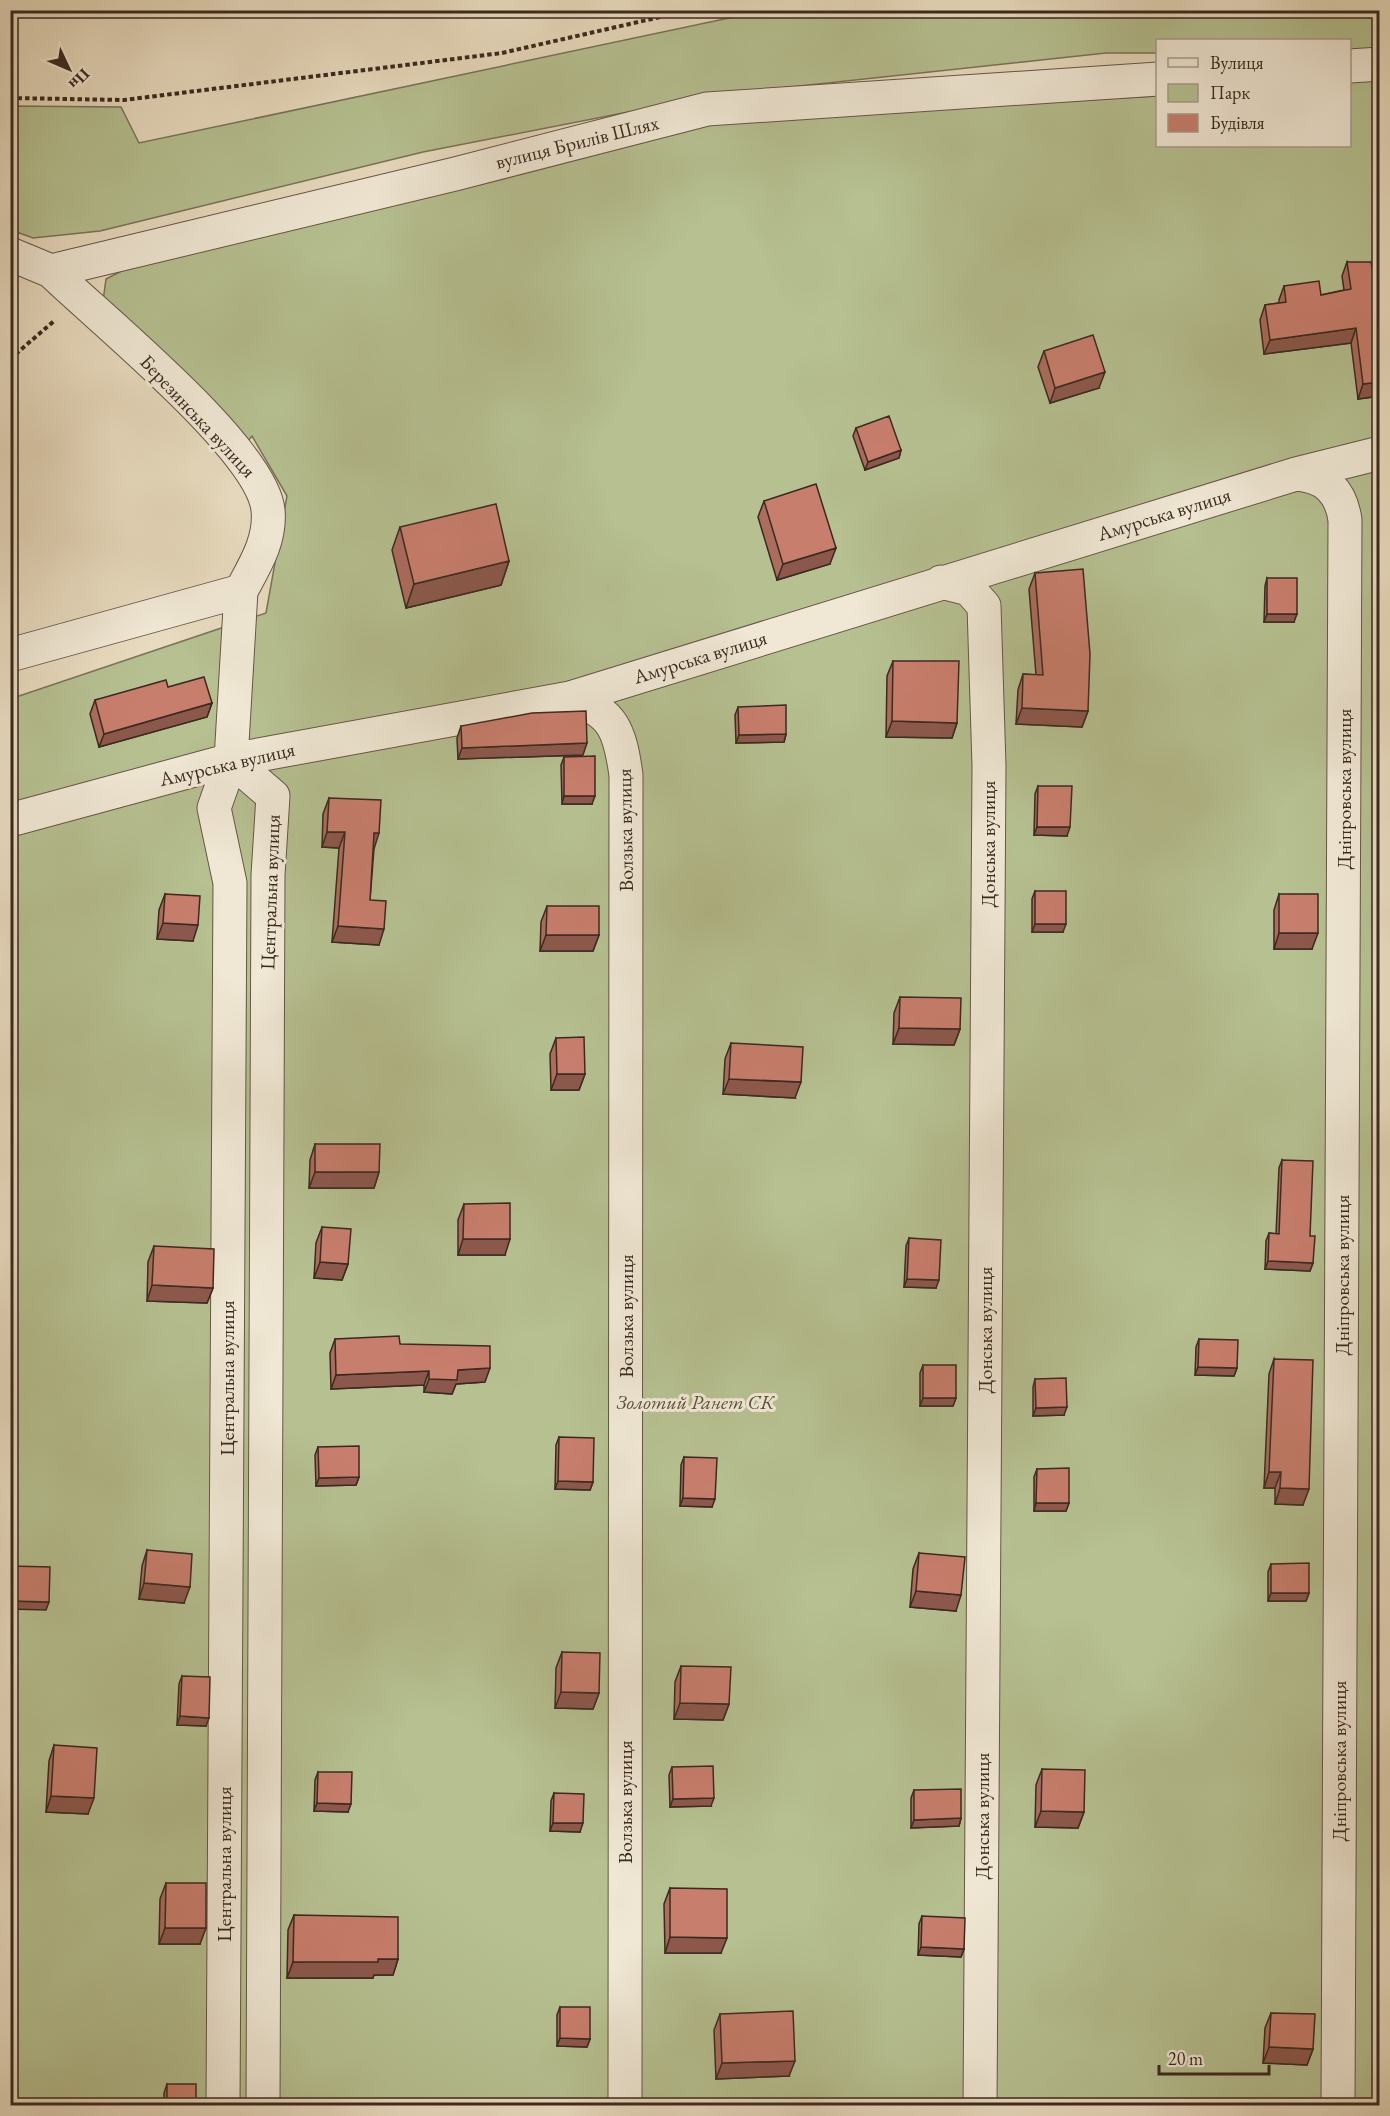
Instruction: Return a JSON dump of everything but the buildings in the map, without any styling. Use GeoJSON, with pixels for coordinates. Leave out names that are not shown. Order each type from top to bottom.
{"type":"FeatureCollection","features":[{"type":"Feature","properties":{"kind":"street"},"geometry":{"type":"LineString","coordinates":[[1351,66],[1380,64]]}},
{"type":"Feature","properties":{"kind":"street","name":"вулиця Брилів Шлях"},"geometry":{"type":"LineString","coordinates":[[51,271],[443,177],[707,109],[1156,79]]}},
{"type":"Feature","properties":{"kind":"street"},"geometry":{"type":"LineString","coordinates":[[10,254],[51,271]]}},
{"type":"Feature","properties":{"kind":"street","name":"Березинська вулиця"},"geometry":{"type":"LineString","coordinates":[[51,271],[164,375],[244,460],[260,483],[268,509],[267,536],[257,562],[241,591],[231,760]]}},
{"type":"Feature","properties":{"kind":"street","name":"Амурська вулиця"},"geometry":{"type":"LineString","coordinates":[[10,820],[231,760],[570,698],[1296,474],[1380,453]]}},
{"type":"Feature","properties":{"kind":"street","name":"Дніпровська вулиця"},"geometry":{"type":"LineString","coordinates":[[1296,474],[1311,475],[1325,481],[1336,491],[1343,505],[1346,520],[1338,2106]]}},
{"type":"Feature","properties":{"kind":"street","name":"Донська вулиця"},"geometry":{"type":"LineString","coordinates":[[941,582],[969,589],[984,606],[989,766],[980,2106]]}},
{"type":"Feature","properties":{"kind":"street"},"geometry":{"type":"LineString","coordinates":[[10,655],[241,591]]}},
{"type":"Feature","properties":{"kind":"street","name":"Волзька вулиця"},"geometry":{"type":"LineString","coordinates":[[570,698],[592,705],[611,722],[622,747],[626,775],[625,2106]]}},
{"type":"Feature","properties":{"kind":"street","name":"Центральна вулиця"},"geometry":{"type":"LineString","coordinates":[[223,2106],[230,883],[214,808],[231,760],[273,796],[268,875],[263,2106]]}},
{"type":"Feature","properties":{"kind":"path"},"geometry":{"type":"LineString","coordinates":[[10,98],[124,100],[502,53],[691,10]]}},
{"type":"Feature","properties":{"kind":"path"},"geometry":{"type":"LineString","coordinates":[[10,359],[80,298]]}},
{"type":"Feature","properties":{"kind":"green space"},"geometry":{"type":"Polygon","coordinates":[[[762,11],[1379,11],[1379,50],[1351,51],[1351,39],[1156,39],[1156,53],[1106,53],[715,95],[423,152],[100,231],[33,238],[11,230],[10,106],[121,107],[139,143],[762,11]]]}},
{"type":"Feature","properties":{"kind":"green space","name":"Золотий Ранет СК"},"geometry":{"type":"Polygon","coordinates":[[[1379,72],[1379,2105],[11,2105],[10,699],[266,613],[287,496],[252,436],[242,448],[103,301],[106,279],[137,263],[717,120],[1156,96],[1156,147],[1351,147],[1351,75],[1379,72]]]}}]}
